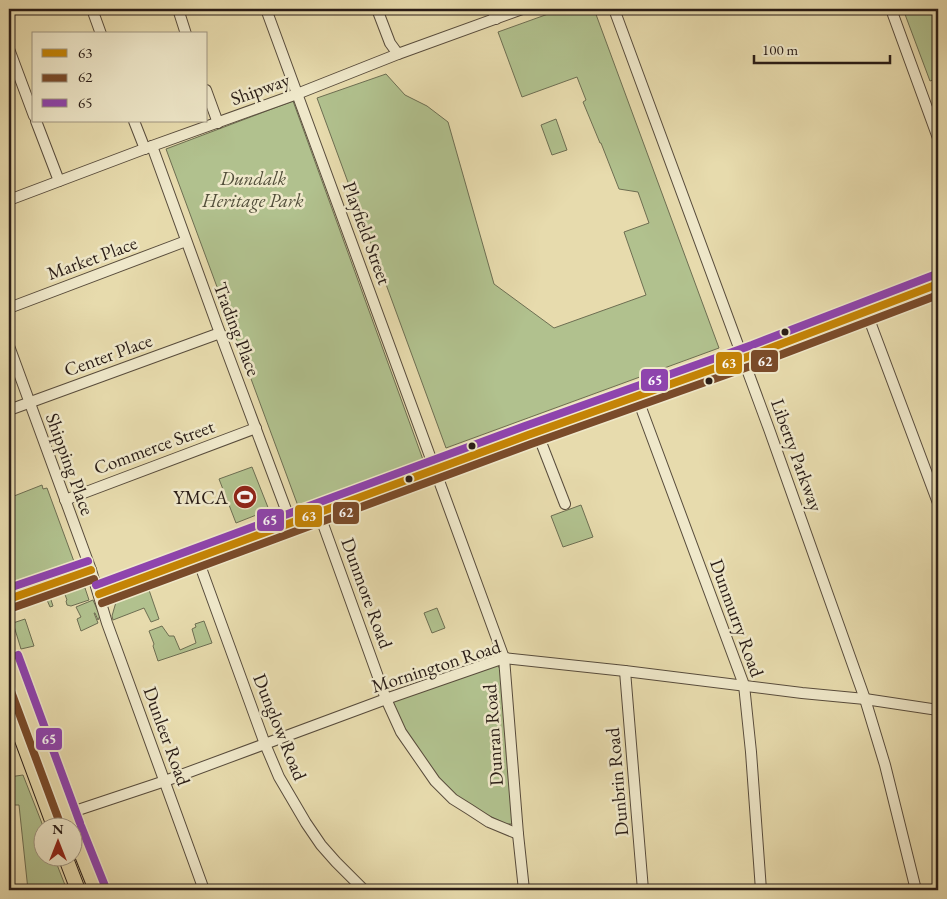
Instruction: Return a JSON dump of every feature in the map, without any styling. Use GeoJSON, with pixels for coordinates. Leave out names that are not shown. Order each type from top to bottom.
{"type":"FeatureCollection","features":[{"type":"Feature","properties":{"kind":"main road"},"geometry":{"type":"LineString","coordinates":[[9,658],[68,816]]}},
{"type":"Feature","properties":{"kind":"main road"},"geometry":{"type":"LineString","coordinates":[[9,705],[49,816]]}},
{"type":"Feature","properties":{"kind":"main road"},"geometry":{"type":"LineString","coordinates":[[82,855],[96,890]]}},
{"type":"Feature","properties":{"kind":"main road"},"geometry":{"type":"LineString","coordinates":[[69,866],[78,890]]}},
{"type":"Feature","properties":{"kind":"street"},"geometry":{"type":"LineString","coordinates":[[92,9],[100,32]]}},
{"type":"Feature","properties":{"kind":"street"},"geometry":{"type":"LineString","coordinates":[[178,9],[185,32]]}},
{"type":"Feature","properties":{"kind":"street","name":"Playfield Street"},"geometry":{"type":"LineString","coordinates":[[266,9],[436,469]]}},
{"type":"Feature","properties":{"kind":"street"},"geometry":{"type":"LineString","coordinates":[[377,9],[390,43],[398,54]]}},
{"type":"Feature","properties":{"kind":"street","name":"Shipway"},"geometry":{"type":"LineString","coordinates":[[9,200],[58,180],[297,94],[494,14],[522,9]]}},
{"type":"Feature","properties":{"kind":"street","name":"Liberty Parkway"},"geometry":{"type":"LineString","coordinates":[[614,9],[743,358],[865,699],[885,765],[916,890]]}},
{"type":"Feature","properties":{"kind":"street"},"geometry":{"type":"LineString","coordinates":[[891,9],[938,138]]}},
{"type":"Feature","properties":{"kind":"street"},"geometry":{"type":"LineString","coordinates":[[9,49],[32,111]]}},
{"type":"Feature","properties":{"kind":"street"},"geometry":{"type":"LineString","coordinates":[[208,95],[218,122]]}},
{"type":"Feature","properties":{"kind":"street"},"geometry":{"type":"LineString","coordinates":[[36,122],[58,180]]}},
{"type":"Feature","properties":{"kind":"street","name":"Trading Place"},"geometry":{"type":"LineString","coordinates":[[135,122],[149,147],[186,241],[291,523]]}},
{"type":"Feature","properties":{"kind":"street","name":"Market Place"},"geometry":{"type":"LineString","coordinates":[[9,308],[186,241]]}},
{"type":"Feature","properties":{"kind":"street"},"geometry":{"type":"LineString","coordinates":[[99,594],[537,432],[810,334],[938,284]]}},
{"type":"Feature","properties":{"kind":"street"},"geometry":{"type":"LineString","coordinates":[[866,311],[938,503]]}},
{"type":"Feature","properties":{"kind":"street","name":"Center Place"},"geometry":{"type":"LineString","coordinates":[[9,410],[220,333]]}},
{"type":"Feature","properties":{"kind":"street","name":"Shipping Place"},"geometry":{"type":"LineString","coordinates":[[9,346],[99,594]]}},
{"type":"Feature","properties":{"kind":"street","name":"Dunmurry Road"},"geometry":{"type":"LineString","coordinates":[[637,397],[744,685],[761,890]]}},
{"type":"Feature","properties":{"kind":"street","name":"Commerce Street"},"geometry":{"type":"LineString","coordinates":[[65,500],[256,428]]}},
{"type":"Feature","properties":{"kind":"street"},"geometry":{"type":"LineString","coordinates":[[537,432],[565,504]]}},
{"type":"Feature","properties":{"kind":"street","name":"Dunran Road"},"geometry":{"type":"LineString","coordinates":[[436,469],[504,658],[524,890]]}},
{"type":"Feature","properties":{"kind":"street","name":"Dunmore Road"},"geometry":{"type":"LineString","coordinates":[[319,513],[386,699],[401,732],[435,781],[453,798],[490,822],[518,834]]}},
{"type":"Feature","properties":{"kind":"street","name":"Dunglow Road"},"geometry":{"type":"LineString","coordinates":[[197,557],[265,744],[292,801],[331,856],[364,890]]}},
{"type":"Feature","properties":{"kind":"street"},"geometry":{"type":"LineString","coordinates":[[9,599],[91,570]]}},
{"type":"Feature","properties":{"kind":"street","name":"Dunleer Road"},"geometry":{"type":"LineString","coordinates":[[99,594],[107,623],[204,890]]}},
{"type":"Feature","properties":{"kind":"street","name":"Mornington Road"},"geometry":{"type":"LineString","coordinates":[[79,816],[165,781],[386,699],[504,658],[625,670],[802,693],[865,699],[938,710]]}},
{"type":"Feature","properties":{"kind":"street","name":"Dunbrin Road"},"geometry":{"type":"LineString","coordinates":[[625,670],[643,890]]}},
{"type":"Feature","properties":{"kind":"green space"},"geometry":{"type":"Polygon","coordinates":[[[562,9],[594,9],[719,348],[446,448],[317,98],[386,74],[405,95],[427,106],[448,122],[494,284],[554,328],[646,295],[624,232],[649,223],[638,192],[619,189],[583,102],[586,100],[577,77],[522,97],[498,32],[562,9]]]}},
{"type":"Feature","properties":{"kind":"green space"},"geometry":{"type":"Polygon","coordinates":[[[903,9],[938,9],[938,78],[930,81],[903,9]]]}},
{"type":"Feature","properties":{"kind":"green space","name":"Dundalk Heritage Park"},"geometry":{"type":"Polygon","coordinates":[[[293,101],[426,468],[301,514],[166,149],[293,101]]]}},
{"type":"Feature","properties":{"kind":"green space"},"geometry":{"type":"Polygon","coordinates":[[[556,119],[567,150],[552,155],[541,125],[556,119]]]}},
{"type":"Feature","properties":{"kind":"green space","name":"YMCA"},"geometry":{"type":"Polygon","coordinates":[[[252,467],[269,510],[236,523],[219,479],[252,467]]]}},
{"type":"Feature","properties":{"kind":"green space"},"geometry":{"type":"Polygon","coordinates":[[[42,485],[43,489],[47,488],[76,567],[9,592],[9,498],[42,485]]]}},
{"type":"Feature","properties":{"kind":"green space"},"geometry":{"type":"Polygon","coordinates":[[[581,505],[593,537],[563,547],[551,516],[581,505]]]}},
{"type":"Feature","properties":{"kind":"green space"},"geometry":{"type":"Polygon","coordinates":[[[78,580],[81,588],[85,588],[89,600],[71,606],[67,605],[64,592],[50,597],[53,606],[50,607],[44,593],[78,580]]]}},
{"type":"Feature","properties":{"kind":"green space"},"geometry":{"type":"Polygon","coordinates":[[[149,590],[159,619],[151,622],[144,608],[113,620],[112,616],[116,602],[149,590]]]}},
{"type":"Feature","properties":{"kind":"green space"},"geometry":{"type":"Polygon","coordinates":[[[93,600],[100,616],[98,620],[94,613],[98,623],[81,631],[77,619],[81,617],[76,607],[93,600]]]}},
{"type":"Feature","properties":{"kind":"green space"},"geometry":{"type":"Polygon","coordinates":[[[437,608],[445,628],[432,633],[424,613],[437,608]]]}},
{"type":"Feature","properties":{"kind":"green space"},"geometry":{"type":"Polygon","coordinates":[[[25,619],[34,646],[21,649],[13,623],[25,619]]]}},
{"type":"Feature","properties":{"kind":"green space"},"geometry":{"type":"Polygon","coordinates":[[[204,621],[212,643],[158,661],[149,631],[162,626],[169,636],[174,636],[180,650],[196,643],[192,629],[196,627],[195,624],[204,621]]]}},
{"type":"Feature","properties":{"kind":"green space"},"geometry":{"type":"Polygon","coordinates":[[[497,664],[501,671],[513,822],[511,824],[506,824],[476,809],[448,789],[438,779],[420,754],[391,701],[497,664]]]}},
{"type":"Feature","properties":{"kind":"green space"},"geometry":{"type":"Polygon","coordinates":[[[23,775],[39,816],[32,816],[32,866],[58,866],[65,885],[28,890],[19,805],[9,805],[9,777],[23,775]]]}},
{"type":"Feature","properties":{"kind":"transit line","name":"65"},"geometry":{"type":"LineString","coordinates":[[96,585],[525,426],[752,345],[934,275]]}},
{"type":"Feature","properties":{"kind":"transit line","name":"63"},"geometry":{"type":"LineString","coordinates":[[99,594],[528,435],[755,354],[938,284]]}},
{"type":"Feature","properties":{"kind":"transit line","name":"62"},"geometry":{"type":"LineString","coordinates":[[102,603],[531,444],[759,363],[938,295]]}},
{"type":"Feature","properties":{"kind":"transit line","name":"65"},"geometry":{"type":"LineString","coordinates":[[9,588],[88,561]]}},
{"type":"Feature","properties":{"kind":"transit line","name":"63"},"geometry":{"type":"LineString","coordinates":[[9,599],[91,570]]}},
{"type":"Feature","properties":{"kind":"transit line","name":"62"},"geometry":{"type":"LineString","coordinates":[[12,608],[94,579]]}},
{"type":"Feature","properties":{"kind":"transit line","name":"65"},"geometry":{"type":"LineString","coordinates":[[18,655],[77,816]]}},
{"type":"Feature","properties":{"kind":"transit line","name":"62"},"geometry":{"type":"LineString","coordinates":[[9,686],[57,816]]}},
{"type":"Feature","properties":{"kind":"transit line","name":"65"},"geometry":{"type":"LineString","coordinates":[[82,828],[105,886]]}},
{"type":"Feature","properties":{"kind":"place","name":"YMCA"},"geometry":{"type":"Point","coordinates":[245,497]}}]}
